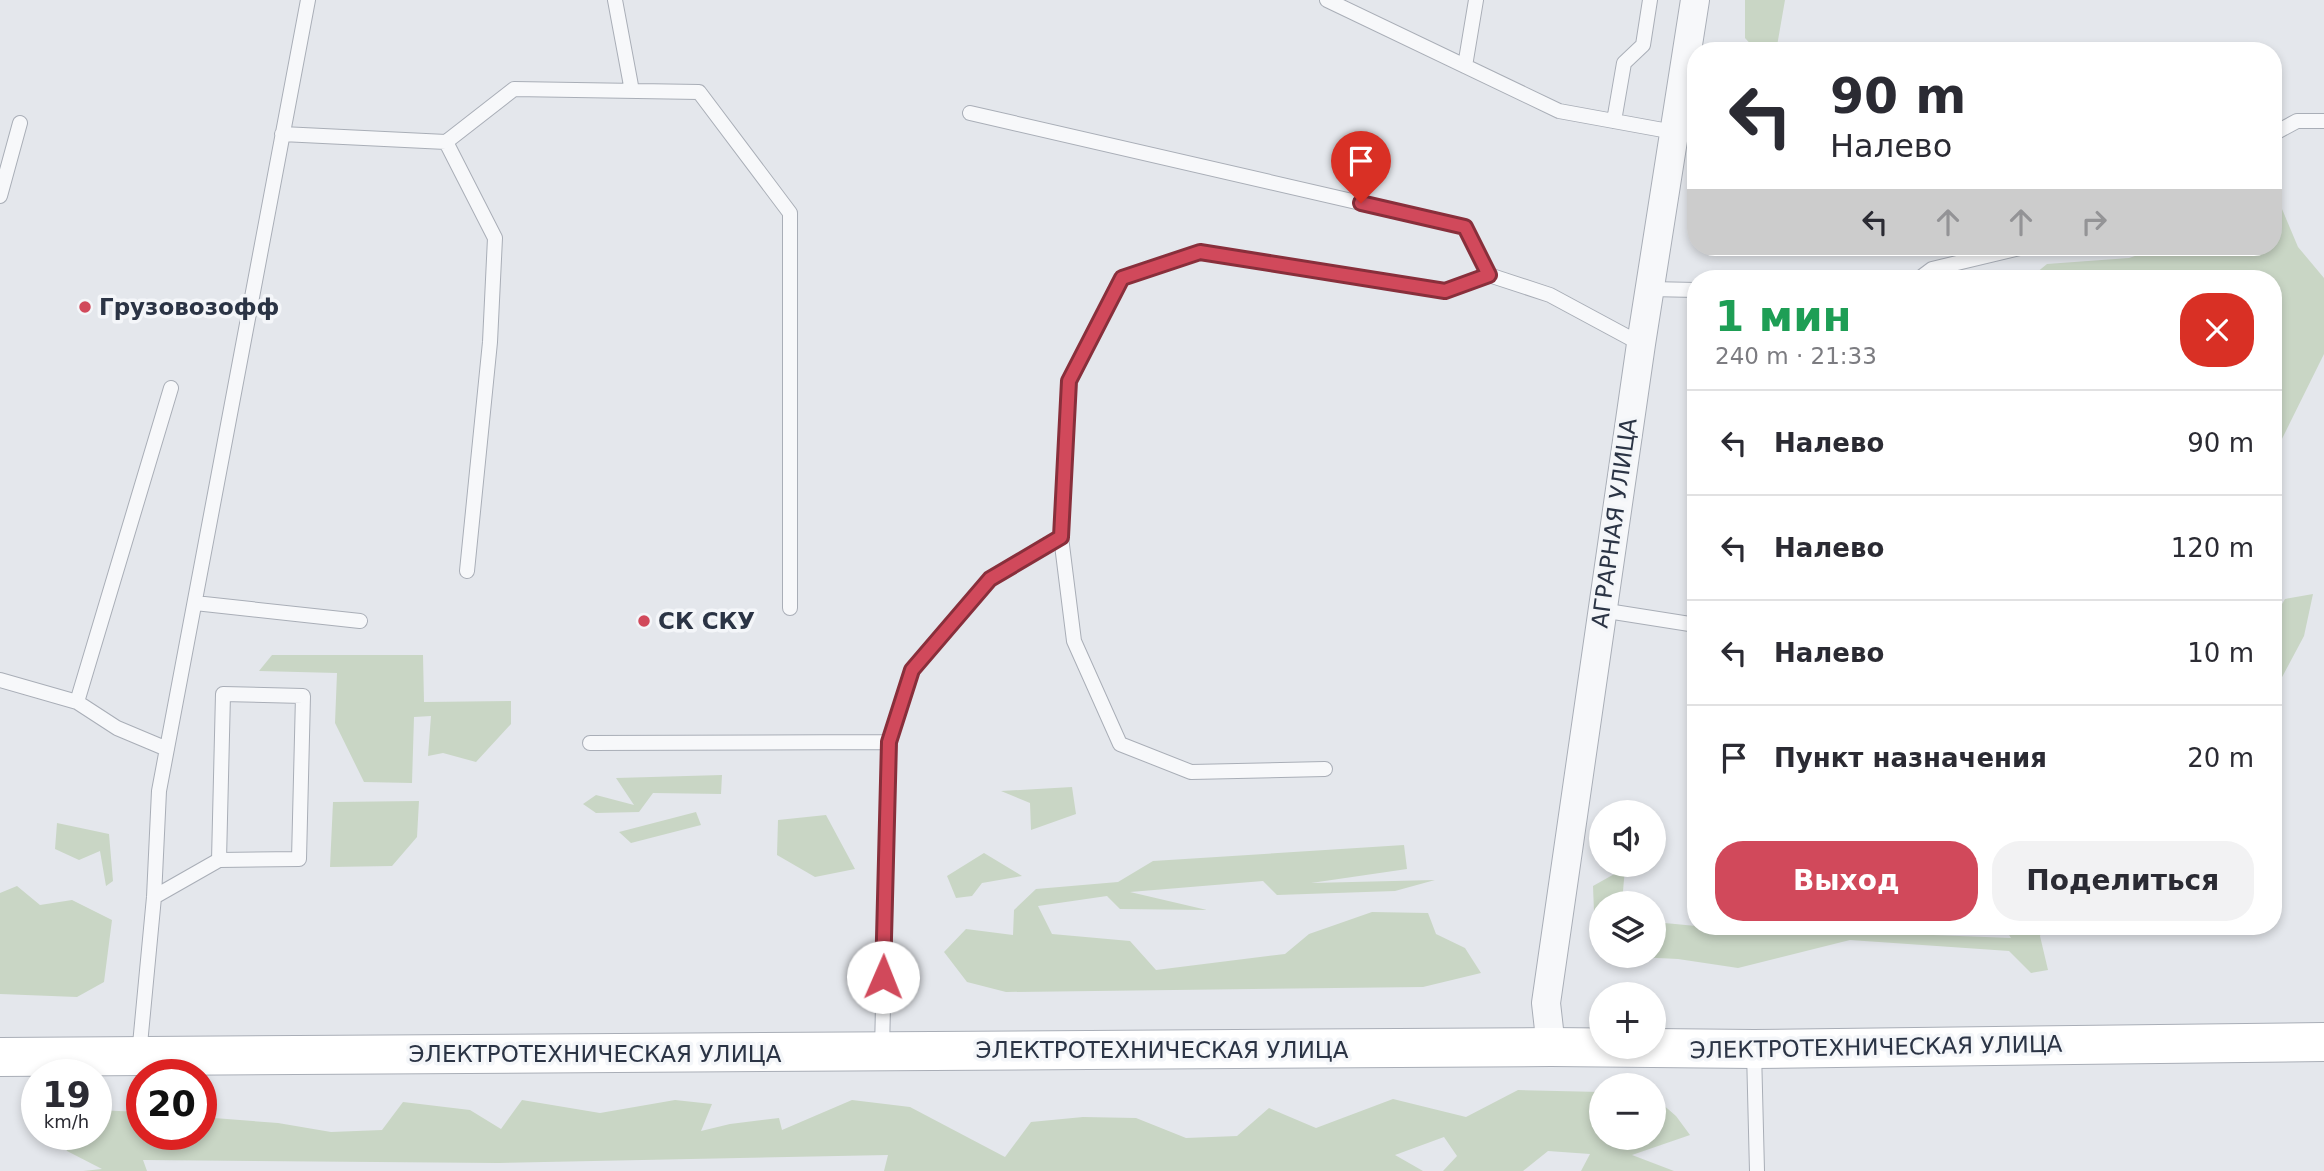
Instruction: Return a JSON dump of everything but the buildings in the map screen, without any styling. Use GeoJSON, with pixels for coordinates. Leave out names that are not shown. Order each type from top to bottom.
{"type":"FeatureCollection","features":[{"type":"Feature","properties":{"kind":"main road","name":"ЭЛЕКТРОТЕХНИЧЕСКАЯ УЛИЦА"},"geometry":{"type":"LineString","coordinates":[[0,1057],[1551,1047],[1754,1049],[2324,1042]]}},
{"type":"Feature","properties":{"kind":"street","name":"АГРАРНАЯ УЛИЦА"},"geometry":{"type":"LineString","coordinates":[[1688,42],[1695,0]]}},
{"type":"Feature","properties":{"kind":"street","name":"АГРАРНАЯ УЛИЦА"},"geometry":{"type":"LineString","coordinates":[[1551,1047],[1546,1003],[1601,610],[1687,50]]}},
{"type":"Feature","properties":{"kind":"lane"},"geometry":{"type":"LineString","coordinates":[[139,1057],[154,897],[159,792],[308,0]]}},
{"type":"Feature","properties":{"kind":"lane"},"geometry":{"type":"LineString","coordinates":[[615,0],[632,91]]}},
{"type":"Feature","properties":{"kind":"lane"},"geometry":{"type":"LineString","coordinates":[[1327,0],[1559,111],[1674,132]]}},
{"type":"Feature","properties":{"kind":"lane"},"geometry":{"type":"LineString","coordinates":[[1465,66],[1476,0]]}},
{"type":"Feature","properties":{"kind":"lane"},"geometry":{"type":"LineString","coordinates":[[1614,121],[1624,63],[1643,45],[1650,0]]}},
{"type":"Feature","properties":{"kind":"lane"},"geometry":{"type":"LineString","coordinates":[[282,134],[446,142],[514,89],[699,92],[790,213],[790,608]]}},
{"type":"Feature","properties":{"kind":"lane"},"geometry":{"type":"LineString","coordinates":[[970,113],[1465,227],[1489,275]]}},
{"type":"Feature","properties":{"kind":"lane"},"geometry":{"type":"LineString","coordinates":[[2282,129],[2297,121],[2324,121]]}},
{"type":"Feature","properties":{"kind":"lane"},"geometry":{"type":"LineString","coordinates":[[0,196],[20,123]]}},
{"type":"Feature","properties":{"kind":"lane"},"geometry":{"type":"LineString","coordinates":[[446,142],[495,238],[490,342],[467,571]]}},
{"type":"Feature","properties":{"kind":"lane"},"geometry":{"type":"LineString","coordinates":[[1325,769],[1191,772],[1120,744],[1074,641],[1061,537],[1069,381],[1122,278],[1200,252],[1445,291],[1489,275],[1550,295],[1641,344]]}},
{"type":"Feature","properties":{"kind":"lane"},"geometry":{"type":"LineString","coordinates":[[1932,270],[1988,256]]}},
{"type":"Feature","properties":{"kind":"lane"},"geometry":{"type":"LineString","coordinates":[[1650,289],[1687,290]]}},
{"type":"Feature","properties":{"kind":"lane"},"geometry":{"type":"LineString","coordinates":[[77,702],[171,388]]}},
{"type":"Feature","properties":{"kind":"lane"},"geometry":{"type":"LineString","coordinates":[[882,1052],[889,742],[912,670],[990,579],[1061,537]]}},
{"type":"Feature","properties":{"kind":"lane"},"geometry":{"type":"LineString","coordinates":[[195,603],[360,621]]}},
{"type":"Feature","properties":{"kind":"lane"},"geometry":{"type":"LineString","coordinates":[[1601,610],[1687,624]]}},
{"type":"Feature","properties":{"kind":"lane"},"geometry":{"type":"LineString","coordinates":[[0,680],[77,702],[117,728],[167,749]]}},
{"type":"Feature","properties":{"kind":"lane"},"geometry":{"type":"LineString","coordinates":[[154,897],[219,860],[299,859],[303,696],[223,694],[219,860]]}},
{"type":"Feature","properties":{"kind":"lane"},"geometry":{"type":"LineString","coordinates":[[590,743],[889,742]]}},
{"type":"Feature","properties":{"kind":"lane"},"geometry":{"type":"LineString","coordinates":[[1754,1049],[1757,1171]]}},
{"type":"Feature","properties":{"kind":"green space"},"geometry":{"type":"Polygon","coordinates":[[[1745,0],[1785,0],[1778,42],[1749,42],[1745,38],[1745,0]]]}},
{"type":"Feature","properties":{"kind":"green space"},"geometry":{"type":"Polygon","coordinates":[[[2282,209],[2298,247],[2324,278],[2324,354],[2282,439],[2282,270],[2040,270],[2047,264],[2129,258],[2282,256],[2282,209]]]}},
{"type":"Feature","properties":{"kind":"green space"},"geometry":{"type":"Polygon","coordinates":[[[2313,594],[2304,636],[2282,677],[2282,604],[2285,599],[2313,594]]]}},
{"type":"Feature","properties":{"kind":"green space"},"geometry":{"type":"Polygon","coordinates":[[[272,655],[423,655],[424,702],[511,701],[511,724],[476,762],[443,753],[428,756],[431,716],[414,717],[412,783],[364,782],[335,723],[337,673],[259,671],[272,655]]]}},
{"type":"Feature","properties":{"kind":"green space"},"geometry":{"type":"Polygon","coordinates":[[[722,775],[721,794],[653,793],[639,812],[596,813],[583,804],[596,795],[634,805],[616,778],[722,775]]]}},
{"type":"Feature","properties":{"kind":"green space"},"geometry":{"type":"Polygon","coordinates":[[[1072,787],[1076,814],[1031,830],[1030,803],[1001,791],[1072,787]]]}},
{"type":"Feature","properties":{"kind":"green space"},"geometry":{"type":"Polygon","coordinates":[[[419,801],[417,837],[392,866],[330,867],[333,802],[419,801]]]}},
{"type":"Feature","properties":{"kind":"green space"},"geometry":{"type":"Polygon","coordinates":[[[696,812],[701,825],[631,843],[619,832],[696,812]]]}},
{"type":"Feature","properties":{"kind":"green space"},"geometry":{"type":"Polygon","coordinates":[[[826,815],[855,869],[815,877],[777,855],[778,820],[826,815]]]}},
{"type":"Feature","properties":{"kind":"green space"},"geometry":{"type":"Polygon","coordinates":[[[57,823],[109,834],[113,881],[106,886],[100,851],[79,860],[55,849],[57,823]]]}},
{"type":"Feature","properties":{"kind":"green space"},"geometry":{"type":"Polygon","coordinates":[[[1404,845],[1407,869],[1311,883],[1435,880],[1395,891],[1277,895],[1263,881],[1130,892],[1207,910],[1120,909],[1107,896],[1038,906],[1052,934],[1130,941],[1156,970],[1285,954],[1309,934],[1372,912],[1428,913],[1436,934],[1465,948],[1481,973],[1423,987],[1006,992],[967,982],[944,952],[966,929],[1013,935],[1014,910],[1036,889],[1118,882],[1153,861],[1404,845]]]}},
{"type":"Feature","properties":{"kind":"green space"},"geometry":{"type":"Polygon","coordinates":[[[984,853],[1022,876],[982,883],[972,896],[956,898],[947,876],[984,853]]]}},
{"type":"Feature","properties":{"kind":"green space"},"geometry":{"type":"Polygon","coordinates":[[[1609,877],[1624,877],[1623,891],[1593,891],[1593,886],[1609,877]]]}},
{"type":"Feature","properties":{"kind":"green space"},"geometry":{"type":"Polygon","coordinates":[[[17,886],[40,905],[72,900],[112,920],[104,982],[77,997],[0,994],[0,893],[17,886]]]}},
{"type":"Feature","properties":{"kind":"green space"},"geometry":{"type":"Polygon","coordinates":[[[1666,923],[1687,925],[1687,935],[1932,935],[2011,938],[2009,935],[2040,935],[2048,970],[2031,973],[2009,951],[1850,940],[1738,968],[1666,958],[1666,923]]]}},
{"type":"Feature","properties":{"kind":"green space"},"geometry":{"type":"Polygon","coordinates":[[[1518,1090],[1589,1092],[1589,1150],[1646,1150],[1632,1155],[1674,1171],[1581,1171],[1590,1154],[1548,1151],[1523,1171],[1443,1171],[1457,1156],[1444,1137],[1395,1155],[1423,1171],[884,1171],[888,1155],[498,1163],[143,1160],[147,1171],[83,1171],[102,1169],[66,1150],[112,1150],[112,1111],[126,1111],[126,1150],[217,1150],[217,1118],[278,1123],[331,1132],[382,1130],[403,1102],[470,1110],[501,1129],[522,1100],[600,1113],[675,1100],[712,1104],[701,1131],[730,1124],[779,1118],[782,1130],[852,1100],[910,1107],[1005,1157],[1031,1122],[1083,1117],[1136,1118],[1186,1138],[1237,1136],[1269,1108],[1316,1128],[1393,1099],[1466,1117],[1518,1090]]]}},
{"type":"Feature","properties":{"kind":"green space"},"geometry":{"type":"Polygon","coordinates":[[[1666,1107],[1676,1116],[1690,1135],[1666,1143],[1666,1107]]]}},
{"type":"Feature","properties":{"kind":"place","name":"Грузовозофф"},"geometry":{"type":"Point","coordinates":[85,307]}},
{"type":"Feature","properties":{"kind":"place","name":"СК СКУ"},"geometry":{"type":"Point","coordinates":[644,621]}},
{"type":"Feature","properties":{"kind":"route"},"geometry":{"type":"LineString","coordinates":[[883,977],[889,742],[912,670],[990,579],[1061,537],[1069,381],[1122,278],[1200,252],[1445,291],[1489,275],[1465,227],[1361,203]]}}]}
